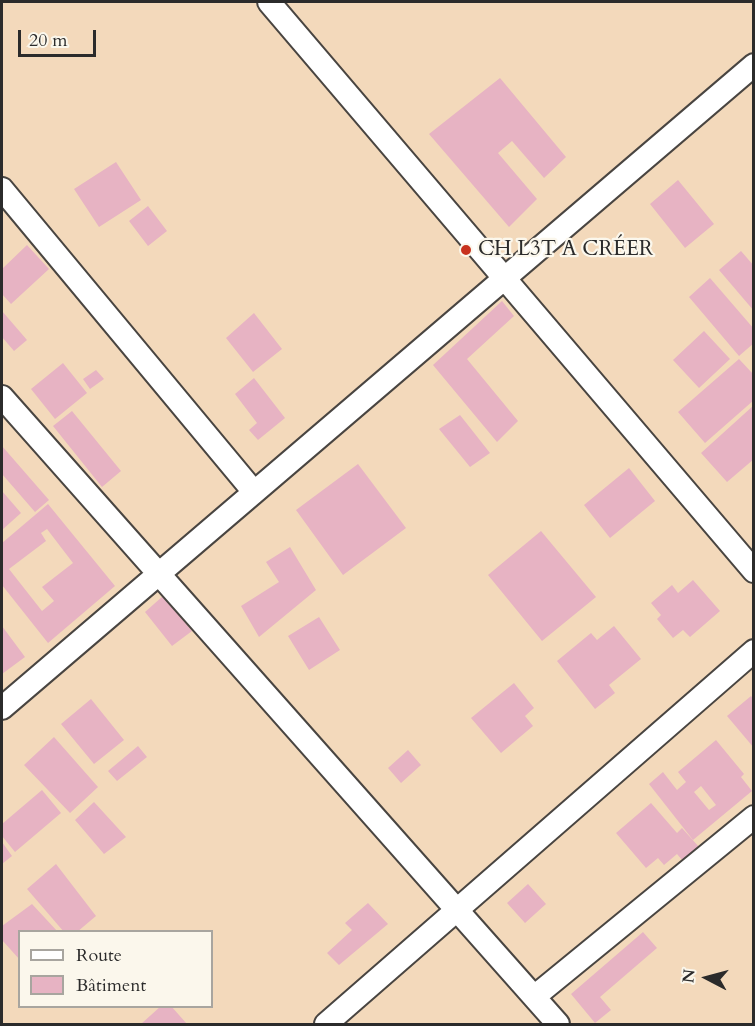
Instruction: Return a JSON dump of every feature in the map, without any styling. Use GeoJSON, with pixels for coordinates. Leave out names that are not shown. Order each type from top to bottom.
{"type":"FeatureCollection","features":[{"type":"Feature","properties":{"kind":"street"},"geometry":{"type":"LineString","coordinates":[[269,2],[753,572]]}},
{"type":"Feature","properties":{"kind":"street"},"geometry":{"type":"LineString","coordinates":[[2,708],[753,66]]}},
{"type":"Feature","properties":{"kind":"street"},"geometry":{"type":"LineString","coordinates":[[2,189],[254,492]]}},
{"type":"Feature","properties":{"kind":"street"},"geometry":{"type":"LineString","coordinates":[[2,397],[558,1024]]}},
{"type":"Feature","properties":{"kind":"street"},"geometry":{"type":"LineString","coordinates":[[326,1024],[753,651]]}},
{"type":"Feature","properties":{"kind":"street"},"geometry":{"type":"LineString","coordinates":[[534,998],[753,817]]}},
{"type":"Feature","properties":{"kind":"building"},"geometry":{"type":"Polygon","coordinates":[[[500,78],[566,157],[544,178],[512,141],[498,153],[537,199],[509,227],[429,134],[500,78]]]}},
{"type":"Feature","properties":{"kind":"building"},"geometry":{"type":"Polygon","coordinates":[[[116,162],[141,200],[99,227],[74,189],[116,162]]]}},
{"type":"Feature","properties":{"kind":"building"},"geometry":{"type":"Polygon","coordinates":[[[678,180],[714,224],[685,248],[650,204],[678,180]]]}},
{"type":"Feature","properties":{"kind":"building"},"geometry":{"type":"Polygon","coordinates":[[[148,206],[167,231],[148,246],[129,221],[148,206]]]}},
{"type":"Feature","properties":{"kind":"building"},"geometry":{"type":"Polygon","coordinates":[[[27,245],[49,269],[11,304],[2,294],[2,269],[27,245]]]}},
{"type":"Feature","properties":{"kind":"building"},"geometry":{"type":"Polygon","coordinates":[[[741,251],[754,266],[754,311],[719,270],[741,251]]]}},
{"type":"Feature","properties":{"kind":"building"},"geometry":{"type":"Polygon","coordinates":[[[710,278],[754,329],[754,343],[739,356],[689,297],[710,278]]]}},
{"type":"Feature","properties":{"kind":"building"},"geometry":{"type":"Polygon","coordinates":[[[502,301],[514,316],[467,359],[518,421],[497,442],[433,365],[502,301]]]}},
{"type":"Feature","properties":{"kind":"building"},"geometry":{"type":"Polygon","coordinates":[[[2,311],[27,340],[14,351],[2,337],[2,311]]]}},
{"type":"Feature","properties":{"kind":"building"},"geometry":{"type":"Polygon","coordinates":[[[254,313],[282,349],[253,372],[226,338],[254,313]]]}},
{"type":"Feature","properties":{"kind":"building"},"geometry":{"type":"Polygon","coordinates":[[[704,331],[730,359],[699,388],[673,360],[704,331]]]}},
{"type":"Feature","properties":{"kind":"building"},"geometry":{"type":"Polygon","coordinates":[[[739,359],[754,375],[754,400],[705,443],[678,412],[739,359]]]}},
{"type":"Feature","properties":{"kind":"building"},"geometry":{"type":"Polygon","coordinates":[[[63,363],[87,393],[55,419],[31,389],[63,363]]]}},
{"type":"Feature","properties":{"kind":"building"},"geometry":{"type":"Polygon","coordinates":[[[96,370],[104,379],[90,389],[83,379],[96,370]]]}},
{"type":"Feature","properties":{"kind":"building"},"geometry":{"type":"Polygon","coordinates":[[[254,378],[285,418],[258,440],[249,430],[257,423],[235,394],[254,378]]]}},
{"type":"Feature","properties":{"kind":"building"},"geometry":{"type":"Polygon","coordinates":[[[754,405],[754,459],[727,482],[701,453],[754,405]]]}},
{"type":"Feature","properties":{"kind":"building"},"geometry":{"type":"Polygon","coordinates":[[[72,411],[121,471],[102,487],[53,426],[72,411]]]}},
{"type":"Feature","properties":{"kind":"building"},"geometry":{"type":"Polygon","coordinates":[[[460,415],[490,453],[470,467],[439,429],[460,415]]]}},
{"type":"Feature","properties":{"kind":"building"},"geometry":{"type":"Polygon","coordinates":[[[2,446],[49,500],[35,512],[2,474],[2,446]]]}},
{"type":"Feature","properties":{"kind":"building"},"geometry":{"type":"Polygon","coordinates":[[[358,464],[406,528],[343,575],[296,510],[358,464]]]}},
{"type":"Feature","properties":{"kind":"building"},"geometry":{"type":"Polygon","coordinates":[[[629,468],[655,501],[610,538],[584,505],[629,468]]]}},
{"type":"Feature","properties":{"kind":"building"},"geometry":{"type":"Polygon","coordinates":[[[2,491],[21,513],[2,530],[2,491]]]}},
{"type":"Feature","properties":{"kind":"building"},"geometry":{"type":"Polygon","coordinates":[[[48,504],[115,586],[48,643],[2,585],[2,543],[48,504]],[[47,529],[41,533],[46,541],[9,569],[42,611],[54,601],[42,587],[73,563],[47,529]]]}},
{"type":"Feature","properties":{"kind":"building"},"geometry":{"type":"Polygon","coordinates":[[[541,531],[596,597],[542,641],[488,575],[541,531]]]}},
{"type":"Feature","properties":{"kind":"building"},"geometry":{"type":"Polygon","coordinates":[[[290,547],[316,590],[259,637],[241,606],[279,582],[266,562],[290,547]]]}},
{"type":"Feature","properties":{"kind":"building"},"geometry":{"type":"Polygon","coordinates":[[[693,580],[720,611],[690,637],[683,630],[673,638],[657,619],[661,615],[651,603],[672,585],[678,593],[693,580]]]}},
{"type":"Feature","properties":{"kind":"building"},"geometry":{"type":"Polygon","coordinates":[[[163,596],[192,631],[172,646],[145,612],[163,596]]]}},
{"type":"Feature","properties":{"kind":"building"},"geometry":{"type":"Polygon","coordinates":[[[319,617],[340,650],[309,670],[288,636],[319,617]]]}},
{"type":"Feature","properties":{"kind":"building"},"geometry":{"type":"Polygon","coordinates":[[[2,626],[25,657],[2,674],[2,626]]]}},
{"type":"Feature","properties":{"kind":"building"},"geometry":{"type":"Polygon","coordinates":[[[614,626],[641,659],[609,685],[615,693],[595,709],[557,661],[591,633],[597,640],[614,626]]]}},
{"type":"Feature","properties":{"kind":"building"},"geometry":{"type":"Polygon","coordinates":[[[514,683],[534,708],[525,716],[533,726],[501,753],[471,718],[514,683]]]}},
{"type":"Feature","properties":{"kind":"building"},"geometry":{"type":"Polygon","coordinates":[[[751,696],[754,700],[754,748],[727,716],[751,696]]]}},
{"type":"Feature","properties":{"kind":"building"},"geometry":{"type":"Polygon","coordinates":[[[91,699],[124,740],[94,764],[61,724],[91,699]]]}},
{"type":"Feature","properties":{"kind":"building"},"geometry":{"type":"Polygon","coordinates":[[[54,737],[98,787],[70,813],[24,765],[54,737]]]}},
{"type":"Feature","properties":{"kind":"building"},"geometry":{"type":"Polygon","coordinates":[[[716,740],[744,774],[741,777],[752,791],[693,840],[649,784],[663,772],[677,790],[686,782],[678,772],[716,740]],[[701,786],[694,792],[709,810],[716,805],[701,786]]]}},
{"type":"Feature","properties":{"kind":"building"},"geometry":{"type":"Polygon","coordinates":[[[138,746],[147,757],[117,781],[108,771],[138,746]]]}},
{"type":"Feature","properties":{"kind":"building"},"geometry":{"type":"Polygon","coordinates":[[[408,750],[421,765],[401,783],[388,768],[408,750]]]}},
{"type":"Feature","properties":{"kind":"building"},"geometry":{"type":"Polygon","coordinates":[[[42,790],[61,813],[15,852],[2,836],[2,824],[42,790]]]}},
{"type":"Feature","properties":{"kind":"building"},"geometry":{"type":"Polygon","coordinates":[[[94,802],[126,837],[104,854],[75,820],[94,802]]]}},
{"type":"Feature","properties":{"kind":"building"},"geometry":{"type":"Polygon","coordinates":[[[651,803],[677,833],[682,828],[699,847],[683,861],[677,854],[664,865],[658,858],[646,868],[616,833],[651,803]]]}},
{"type":"Feature","properties":{"kind":"building"},"geometry":{"type":"Polygon","coordinates":[[[2,842],[12,856],[2,864],[2,842]]]}},
{"type":"Feature","properties":{"kind":"building"},"geometry":{"type":"Polygon","coordinates":[[[56,864],[96,916],[79,930],[62,930],[27,889],[56,864]]]}},
{"type":"Feature","properties":{"kind":"building"},"geometry":{"type":"Polygon","coordinates":[[[528,884],[546,904],[525,923],[507,903],[528,884]]]}},
{"type":"Feature","properties":{"kind":"building"},"geometry":{"type":"Polygon","coordinates":[[[368,903],[388,924],[339,965],[327,953],[352,930],[345,923],[368,903]]]}},
{"type":"Feature","properties":{"kind":"building"},"geometry":{"type":"Polygon","coordinates":[[[32,904],[56,930],[18,930],[18,958],[2,940],[2,926],[32,904]]]}},
{"type":"Feature","properties":{"kind":"building"},"geometry":{"type":"Polygon","coordinates":[[[643,932],[657,948],[600,997],[611,1010],[595,1023],[571,994],[643,932]]]}},
{"type":"Feature","properties":{"kind":"building"},"geometry":{"type":"Polygon","coordinates":[[[159,1008],[173,1008],[187,1024],[141,1024],[159,1008]]]}},
{"type":"Feature","properties":{"kind":"place","name":"CH L3T A CRÉER"},"geometry":{"type":"Point","coordinates":[466,250]}}]}
